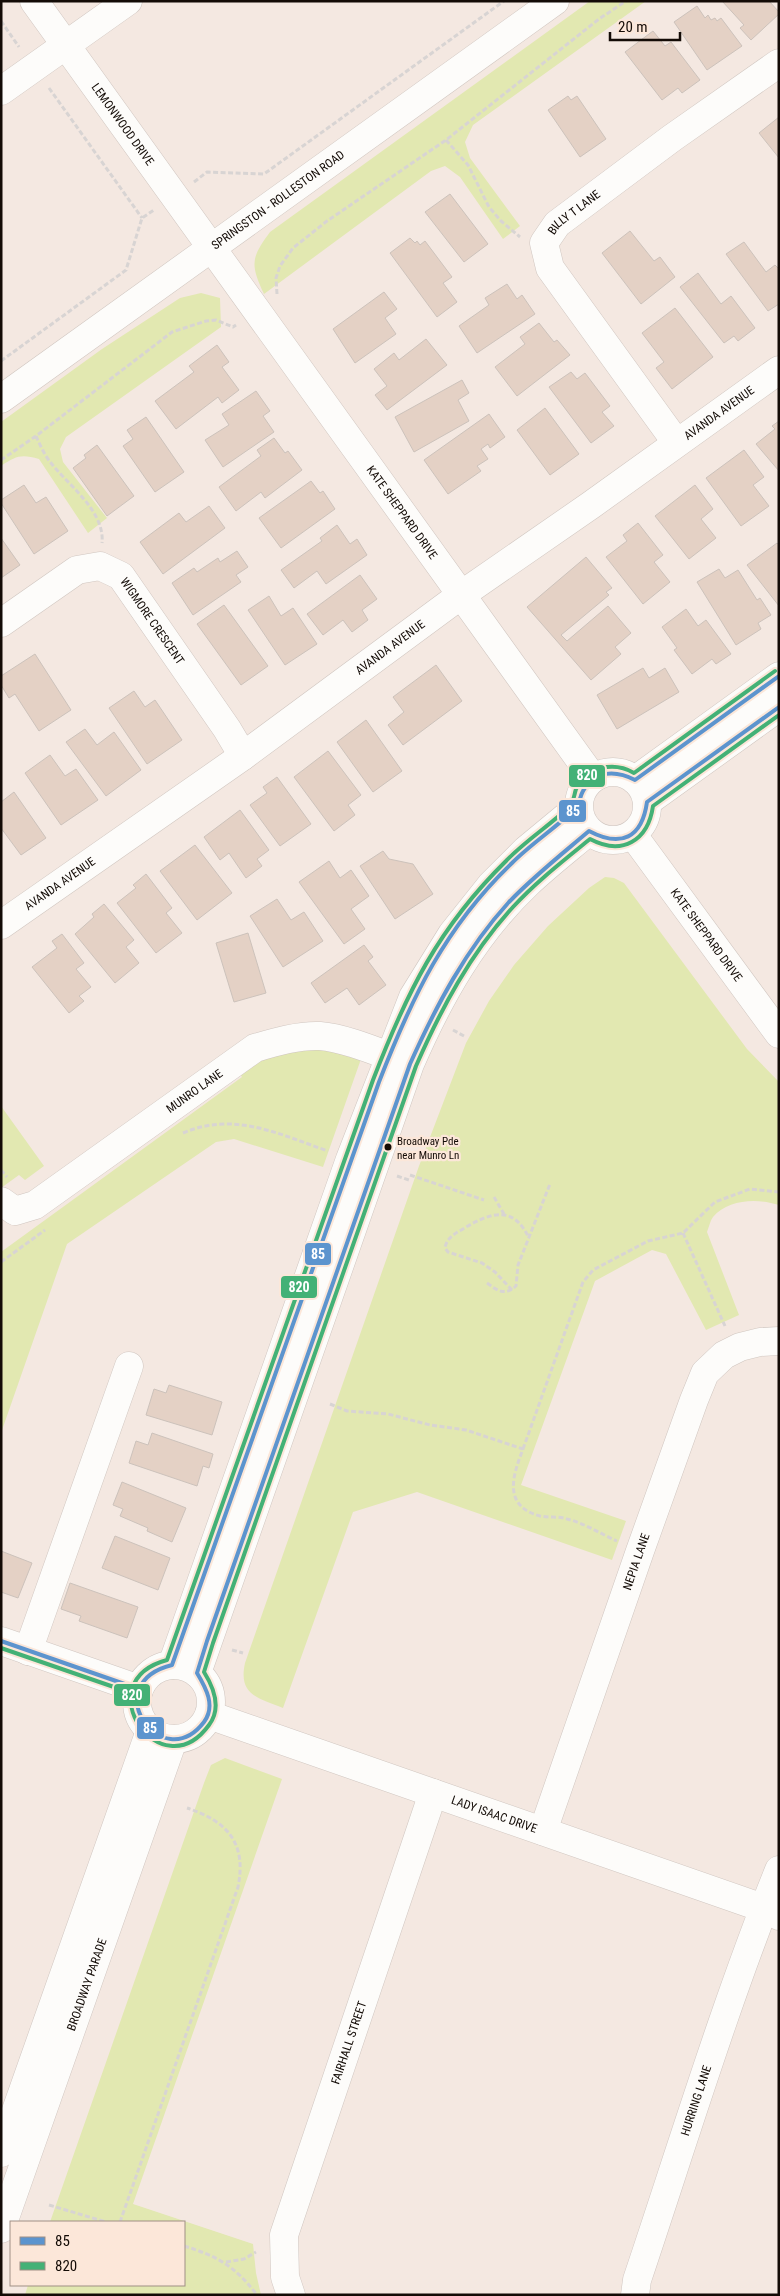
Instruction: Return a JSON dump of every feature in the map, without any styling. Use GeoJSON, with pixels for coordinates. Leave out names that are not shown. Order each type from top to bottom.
{"type":"FeatureCollection","features":[{"type":"Feature","properties":{"kind":"street","name":"LEMONWOOD DRIVE"},"geometry":{"type":"LineString","coordinates":[[34,1],[210,248]]}},
{"type":"Feature","properties":{"kind":"street"},"geometry":{"type":"LineString","coordinates":[[1,91],[128,1]]}},
{"type":"Feature","properties":{"kind":"street","name":"SPRINGSTON - ROLLESTON ROAD"},"geometry":{"type":"LineString","coordinates":[[1,399],[555,1]]}},
{"type":"Feature","properties":{"kind":"street","name":"BILLY T LANE"},"geometry":{"type":"LineString","coordinates":[[676,442],[550,268],[544,243],[557,224],[672,138],[779,63]]}},
{"type":"Feature","properties":{"kind":"street","name":"KATE SHEPPARD DRIVE"},"geometry":{"type":"LineString","coordinates":[[210,248],[592,778]]}},
{"type":"Feature","properties":{"kind":"street","name":"AVANDA AVENUE"},"geometry":{"type":"LineString","coordinates":[[1,925],[243,756],[461,595],[591,505],[676,442],[779,370]]}},
{"type":"Feature","properties":{"kind":"street"},"geometry":{"type":"LineString","coordinates":[[1,624],[77,570],[100,566]]}},
{"type":"Feature","properties":{"kind":"street","name":"WIGMORE CRESCENT"},"geometry":{"type":"LineString","coordinates":[[100,566],[121,576],[227,729],[243,756]]}},
{"type":"Feature","properties":{"kind":"street"},"geometry":{"type":"LineString","coordinates":[[641,791],[779,676]]}},
{"type":"Feature","properties":{"kind":"street"},"geometry":{"type":"LineString","coordinates":[[641,791],[779,708]]}},
{"type":"Feature","properties":{"kind":"street"},"geometry":{"type":"LineString","coordinates":[[603,773],[625,774],[641,791],[645,820],[633,835],[615,841],[597,837],[584,819],[582,791],[592,778],[603,773]]}},
{"type":"Feature","properties":{"kind":"street"},"geometry":{"type":"LineString","coordinates":[[184,1669],[399,1060],[482,934],[584,819]]}},
{"type":"Feature","properties":{"kind":"street","name":"KATE SHEPPARD DRIVE"},"geometry":{"type":"LineString","coordinates":[[633,835],[779,1034]]}},
{"type":"Feature","properties":{"kind":"street","name":"MUNRO LANE"},"geometry":{"type":"LineString","coordinates":[[1,1201],[15,1211],[35,1205],[255,1048],[298,1038],[320,1036],[345,1042],[399,1060]]}},
{"type":"Feature","properties":{"kind":"street","name":"NEPIA LANE"},"geometry":{"type":"LineString","coordinates":[[543,1831],[640,1551],[694,1400],[706,1372],[724,1355],[736,1349],[760,1342],[779,1341]]}},
{"type":"Feature","properties":{"kind":"street"},"geometry":{"type":"LineString","coordinates":[[28,1651],[129,1366]]}},
{"type":"Feature","properties":{"kind":"street"},"geometry":{"type":"LineString","coordinates":[[1,1641],[139,1689]]}},
{"type":"Feature","properties":{"kind":"street"},"geometry":{"type":"LineString","coordinates":[[184,1669],[205,1682],[210,1692],[209,1715],[195,1733],[184,1738],[161,1735],[140,1719],[136,1704],[139,1689],[152,1672],[184,1669]]}},
{"type":"Feature","properties":{"kind":"street","name":"LADY ISAAC DRIVE"},"geometry":{"type":"LineString","coordinates":[[209,1715],[771,1912]]}},
{"type":"Feature","properties":{"kind":"street","name":"BROADWAY PARADE"},"geometry":{"type":"LineString","coordinates":[[1,2153],[161,1735]]}},
{"type":"Feature","properties":{"kind":"street","name":"BROADWAY PARADE"},"geometry":{"type":"LineString","coordinates":[[1,2229],[161,1735]]}},
{"type":"Feature","properties":{"kind":"street","name":"FAIRHALL STREET"},"geometry":{"type":"LineString","coordinates":[[291,2295],[285,2278],[284,2235],[433,1793]]}},
{"type":"Feature","properties":{"kind":"street","name":"HURRING LANE"},"geometry":{"type":"LineString","coordinates":[[635,2295],[637,2280],[771,1912],[779,1870]]}},
{"type":"Feature","properties":{"kind":"path"},"geometry":{"type":"LineString","coordinates":[[1,361],[126,270],[142,218],[207,172],[264,174],[504,1]]}},
{"type":"Feature","properties":{"kind":"path"},"geometry":{"type":"LineString","coordinates":[[278,293],[276,278],[280,266],[293,248],[327,221],[446,140],[599,19],[626,1]]}},
{"type":"Feature","properties":{"kind":"path"},"geometry":{"type":"LineString","coordinates":[[1,22],[142,218]]}},
{"type":"Feature","properties":{"kind":"path"},"geometry":{"type":"LineString","coordinates":[[1,460],[36,436],[172,332],[206,320],[216,320],[232,327]]}},
{"type":"Feature","properties":{"kind":"path"},"geometry":{"type":"LineString","coordinates":[[36,436],[50,462],[93,512],[100,527],[102,538],[100,566]]}},
{"type":"Feature","properties":{"kind":"path"},"geometry":{"type":"LineString","coordinates":[[175,1137],[198,1127],[238,1123],[259,1127],[409,1180]]}},
{"type":"Feature","properties":{"kind":"path"},"geometry":{"type":"LineString","coordinates":[[410,1175],[484,1200]]}},
{"type":"Feature","properties":{"kind":"path"},"geometry":{"type":"LineString","coordinates":[[487,1283],[498,1292],[512,1290],[516,1286],[518,1265],[550,1184]]}},
{"type":"Feature","properties":{"kind":"path"},"geometry":{"type":"LineString","coordinates":[[640,1551],[566,1518],[553,1519],[537,1515],[524,1508],[515,1496],[512,1485],[523,1449],[583,1282],[592,1270],[648,1240],[683,1233],[716,1202],[750,1189],[779,1192]]}},
{"type":"Feature","properties":{"kind":"path"},"geometry":{"type":"LineString","coordinates":[[494,1197],[505,1215]]}},
{"type":"Feature","properties":{"kind":"path"},"geometry":{"type":"LineString","coordinates":[[512,1290],[495,1272],[482,1263],[454,1255],[445,1248],[450,1237],[489,1216],[505,1215],[516,1219],[528,1236]]}},
{"type":"Feature","properties":{"kind":"path"},"geometry":{"type":"LineString","coordinates":[[1,1262],[46,1229]]}},
{"type":"Feature","properties":{"kind":"path"},"geometry":{"type":"LineString","coordinates":[[683,1233],[736,1349]]}},
{"type":"Feature","properties":{"kind":"path"},"geometry":{"type":"LineString","coordinates":[[330,1404],[347,1411],[388,1414],[430,1425],[466,1430],[523,1449]]}},
{"type":"Feature","properties":{"kind":"path"},"geometry":{"type":"LineString","coordinates":[[120,2221],[238,1886],[240,1874],[238,1849],[226,1828],[203,1813],[187,1808]]}},
{"type":"Feature","properties":{"kind":"path"},"geometry":{"type":"LineString","coordinates":[[49,2205],[103,2221]]}},
{"type":"Feature","properties":{"kind":"path"},"geometry":{"type":"LineString","coordinates":[[185,2246],[202,2251],[226,2262],[240,2274],[257,2295]]}},
{"type":"Feature","properties":{"kind":"path"},"geometry":{"type":"LineString","coordinates":[[226,2262],[244,2259],[256,2252]]}},
{"type":"Feature","properties":{"kind":"green space"},"geometry":{"type":"Polygon","coordinates":[[[590,1],[646,1],[473,125],[465,142],[470,158],[520,226],[503,239],[460,177],[445,166],[431,171],[264,294],[256,275],[255,262],[259,248],[270,232],[590,1]]]}},
{"type":"Feature","properties":{"kind":"green space"},"geometry":{"type":"Polygon","coordinates":[[[201,293],[220,298],[221,327],[66,437],[60,449],[63,462],[107,518],[88,533],[39,459],[19,457],[1,466],[1,422],[102,349],[180,298],[201,293]]]}},
{"type":"Feature","properties":{"kind":"green space"},"geometry":{"type":"Polygon","coordinates":[[[605,877],[614,878],[624,883],[747,1049],[779,1082],[779,1205],[762,1201],[735,1203],[719,1211],[713,1217],[707,1232],[739,1315],[706,1330],[666,1254],[652,1250],[595,1281],[521,1485],[626,1521],[612,1560],[417,1492],[353,1512],[283,1708],[258,1698],[247,1689],[244,1682],[245,1663],[419,1166],[466,1043],[489,1001],[514,965],[548,926],[589,888],[605,877]]]}},
{"type":"Feature","properties":{"kind":"green space"},"geometry":{"type":"Polygon","coordinates":[[[324,1046],[361,1059],[323,1167],[234,1139],[216,1142],[67,1244],[1,1433],[1,1252],[242,1077],[238,1071],[260,1054],[324,1046]]]}},
{"type":"Feature","properties":{"kind":"green space"},"geometry":{"type":"Polygon","coordinates":[[[1,1106],[44,1166],[25,1180],[19,1175],[1,1188],[1,1106]]]}},
{"type":"Feature","properties":{"kind":"green space"},"geometry":{"type":"Polygon","coordinates":[[[225,1758],[282,1779],[133,2204],[184,2221],[50,2221],[204,1783],[211,1765],[225,1758]]]}},
{"type":"Feature","properties":{"kind":"green space"},"geometry":{"type":"Polygon","coordinates":[[[185,2221],[253,2244],[256,2273],[261,2295],[25,2295],[28,2286],[185,2286],[185,2221]]]}},
{"type":"Feature","properties":{"kind":"building"},"geometry":{"type":"Polygon","coordinates":[[[722,1],[769,1],[779,14],[751,40],[740,28],[744,25],[722,1]]]}},
{"type":"Feature","properties":{"kind":"building"},"geometry":{"type":"Polygon","coordinates":[[[697,6],[705,18],[708,15],[711,20],[715,18],[717,21],[721,18],[742,46],[707,70],[674,22],[697,6]]]}},
{"type":"Feature","properties":{"kind":"building"},"geometry":{"type":"Polygon","coordinates":[[[653,31],[665,46],[671,42],[700,80],[682,93],[678,88],[662,100],[625,52],[653,31]]]}},
{"type":"Feature","properties":{"kind":"building"},"geometry":{"type":"Polygon","coordinates":[[[568,96],[571,100],[577,96],[606,139],[580,157],[548,110],[568,96]]]}},
{"type":"Feature","properties":{"kind":"building"},"geometry":{"type":"Polygon","coordinates":[[[779,117],[779,158],[759,133],[779,117]]]}},
{"type":"Feature","properties":{"kind":"building"},"geometry":{"type":"Polygon","coordinates":[[[450,194],[488,244],[464,262],[425,212],[450,194]]]}},
{"type":"Feature","properties":{"kind":"building"},"geometry":{"type":"Polygon","coordinates":[[[630,231],[654,261],[660,257],[675,277],[641,304],[602,253],[630,231]]]}},
{"type":"Feature","properties":{"kind":"building"},"geometry":{"type":"Polygon","coordinates":[[[410,238],[415,243],[417,241],[420,245],[425,241],[452,277],[443,283],[457,302],[437,317],[390,253],[410,238]]]}},
{"type":"Feature","properties":{"kind":"building"},"geometry":{"type":"Polygon","coordinates":[[[744,242],[766,272],[775,265],[779,269],[779,304],[768,311],[726,254],[744,242]]]}},
{"type":"Feature","properties":{"kind":"building"},"geometry":{"type":"Polygon","coordinates":[[[698,273],[721,304],[731,296],[755,328],[738,341],[734,336],[724,343],[680,287],[698,273]]]}},
{"type":"Feature","properties":{"kind":"building"},"geometry":{"type":"Polygon","coordinates":[[[507,284],[517,299],[522,295],[535,314],[477,353],[459,326],[489,305],[485,298],[507,284]]]}},
{"type":"Feature","properties":{"kind":"building"},"geometry":{"type":"Polygon","coordinates":[[[384,292],[397,309],[385,318],[396,334],[355,363],[333,329],[384,292]]]}},
{"type":"Feature","properties":{"kind":"building"},"geometry":{"type":"Polygon","coordinates":[[[675,308],[713,357],[672,389],[656,368],[664,362],[642,333],[675,308]]]}},
{"type":"Feature","properties":{"kind":"building"},"geometry":{"type":"Polygon","coordinates":[[[539,323],[554,342],[557,340],[570,355],[517,396],[495,367],[525,344],[520,337],[539,323]]]}},
{"type":"Feature","properties":{"kind":"building"},"geometry":{"type":"Polygon","coordinates":[[[426,339],[447,365],[387,410],[375,395],[387,386],[374,369],[394,353],[399,360],[426,339]]]}},
{"type":"Feature","properties":{"kind":"building"},"geometry":{"type":"Polygon","coordinates":[[[217,345],[229,362],[222,367],[239,390],[222,403],[218,397],[176,429],[155,401],[194,372],[189,366],[217,345]]]}},
{"type":"Feature","properties":{"kind":"building"},"geometry":{"type":"Polygon","coordinates":[[[571,372],[577,379],[585,373],[610,406],[602,412],[614,426],[591,443],[549,387],[571,372]]]}},
{"type":"Feature","properties":{"kind":"building"},"geometry":{"type":"Polygon","coordinates":[[[462,380],[469,393],[458,400],[469,421],[414,452],[395,417],[462,380]]]}},
{"type":"Feature","properties":{"kind":"building"},"geometry":{"type":"Polygon","coordinates":[[[256,391],[270,411],[263,416],[274,432],[223,467],[205,440],[229,425],[222,414],[256,391]]]}},
{"type":"Feature","properties":{"kind":"building"},"geometry":{"type":"Polygon","coordinates":[[[545,408],[579,454],[550,475],[517,430],[545,408]]]}},
{"type":"Feature","properties":{"kind":"building"},"geometry":{"type":"Polygon","coordinates":[[[489,414],[505,437],[490,448],[488,444],[481,449],[488,459],[477,466],[481,471],[448,494],[424,460],[489,414]]]}},
{"type":"Feature","properties":{"kind":"building"},"geometry":{"type":"Polygon","coordinates":[[[146,417],[184,472],[155,492],[123,446],[133,439],[127,430],[146,417]]]}},
{"type":"Feature","properties":{"kind":"building"},"geometry":{"type":"Polygon","coordinates":[[[779,421],[779,471],[756,444],[775,429],[772,426],[779,421]]]}},
{"type":"Feature","properties":{"kind":"building"},"geometry":{"type":"Polygon","coordinates":[[[274,438],[285,453],[288,451],[302,470],[265,498],[261,492],[236,511],[219,487],[261,456],[257,450],[274,438]]]}},
{"type":"Feature","properties":{"kind":"building"},"geometry":{"type":"Polygon","coordinates":[[[97,445],[134,496],[107,516],[73,468],[86,458],[84,455],[97,445]]]}},
{"type":"Feature","properties":{"kind":"building"},"geometry":{"type":"Polygon","coordinates":[[[744,450],[764,477],[753,485],[769,506],[741,526],[706,478],[744,450]]]}},
{"type":"Feature","properties":{"kind":"building"},"geometry":{"type":"Polygon","coordinates":[[[311,481],[320,493],[323,491],[335,509],[281,548],[259,518],[311,481]]]}},
{"type":"Feature","properties":{"kind":"building"},"geometry":{"type":"Polygon","coordinates":[[[24,485],[36,503],[46,497],[68,531],[34,554],[1,503],[1,500],[24,485]]]}},
{"type":"Feature","properties":{"kind":"building"},"geometry":{"type":"Polygon","coordinates":[[[695,485],[713,509],[701,519],[716,538],[689,559],[655,516],[695,485]]]}},
{"type":"Feature","properties":{"kind":"building"},"geometry":{"type":"Polygon","coordinates":[[[209,506],[225,528],[163,574],[140,542],[179,513],[186,522],[209,506]]]}},
{"type":"Feature","properties":{"kind":"building"},"geometry":{"type":"Polygon","coordinates":[[[638,523],[663,555],[654,562],[670,582],[643,604],[606,557],[627,541],[623,535],[638,523]]]}},
{"type":"Feature","properties":{"kind":"building"},"geometry":{"type":"Polygon","coordinates":[[[337,525],[350,544],[357,539],[367,555],[326,584],[317,571],[294,588],[281,570],[322,541],[320,538],[337,525]]]}},
{"type":"Feature","properties":{"kind":"building"},"geometry":{"type":"Polygon","coordinates":[[[1,538],[20,565],[1,578],[1,538]]]}},
{"type":"Feature","properties":{"kind":"building"},"geometry":{"type":"Polygon","coordinates":[[[777,543],[779,545],[779,606],[747,565],[777,543]]]}},
{"type":"Feature","properties":{"kind":"building"},"geometry":{"type":"Polygon","coordinates":[[[237,551],[248,567],[236,575],[241,582],[193,615],[172,583],[194,568],[197,572],[218,558],[220,562],[237,551]]]}},
{"type":"Feature","properties":{"kind":"building"},"geometry":{"type":"Polygon","coordinates":[[[586,557],[612,588],[606,592],[609,595],[561,635],[567,641],[608,606],[631,633],[615,647],[621,654],[591,680],[527,607],[586,557]]]}},
{"type":"Feature","properties":{"kind":"building"},"geometry":{"type":"Polygon","coordinates":[[[719,569],[725,578],[738,570],[757,600],[760,598],[771,615],[758,623],[761,629],[736,645],[697,582],[719,569]]]}},
{"type":"Feature","properties":{"kind":"building"},"geometry":{"type":"Polygon","coordinates":[[[360,575],[377,599],[362,610],[368,620],[352,632],[343,620],[323,635],[307,614],[360,575]]]}},
{"type":"Feature","properties":{"kind":"building"},"geometry":{"type":"Polygon","coordinates":[[[269,596],[281,616],[293,608],[317,644],[285,665],[248,610],[269,596]]]}},
{"type":"Feature","properties":{"kind":"building"},"geometry":{"type":"Polygon","coordinates":[[[224,605],[268,666],[241,685],[197,624],[224,605]]]}},
{"type":"Feature","properties":{"kind":"building"},"geometry":{"type":"Polygon","coordinates":[[[686,609],[698,626],[706,620],[731,654],[716,664],[712,659],[692,674],[674,650],[677,648],[662,627],[686,609]]]}},
{"type":"Feature","properties":{"kind":"building"},"geometry":{"type":"Polygon","coordinates":[[[35,654],[71,710],[39,731],[15,694],[9,698],[1,685],[1,676],[35,654]]]}},
{"type":"Feature","properties":{"kind":"building"},"geometry":{"type":"Polygon","coordinates":[[[436,665],[462,701],[403,745],[388,725],[404,712],[393,697],[436,665]]]}},
{"type":"Feature","properties":{"kind":"building"},"geometry":{"type":"Polygon","coordinates":[[[643,668],[649,678],[665,668],[679,692],[617,729],[597,695],[643,668]]]}},
{"type":"Feature","properties":{"kind":"building"},"geometry":{"type":"Polygon","coordinates":[[[134,691],[145,707],[155,700],[182,740],[147,764],[109,708],[134,691]]]}},
{"type":"Feature","properties":{"kind":"building"},"geometry":{"type":"Polygon","coordinates":[[[366,720],[402,771],[373,792],[337,742],[366,720]]]}},
{"type":"Feature","properties":{"kind":"building"},"geometry":{"type":"Polygon","coordinates":[[[85,729],[97,745],[114,732],[141,770],[106,796],[66,742],[85,729]]]}},
{"type":"Feature","properties":{"kind":"building"},"geometry":{"type":"Polygon","coordinates":[[[328,751],[361,795],[348,805],[355,815],[334,831],[294,777],[328,751]]]}},
{"type":"Feature","properties":{"kind":"building"},"geometry":{"type":"Polygon","coordinates":[[[50,755],[65,776],[76,769],[98,800],[61,825],[25,773],[50,755]]]}},
{"type":"Feature","properties":{"kind":"building"},"geometry":{"type":"Polygon","coordinates":[[[277,777],[311,824],[280,846],[250,805],[267,793],[263,787],[277,777]]]}},
{"type":"Feature","properties":{"kind":"building"},"geometry":{"type":"Polygon","coordinates":[[[14,792],[46,838],[21,855],[1,828],[1,802],[14,792]]]}},
{"type":"Feature","properties":{"kind":"building"},"geometry":{"type":"Polygon","coordinates":[[[240,810],[269,850],[257,859],[262,866],[246,878],[229,853],[220,860],[204,837],[240,810]]]}},
{"type":"Feature","properties":{"kind":"building"},"geometry":{"type":"Polygon","coordinates":[[[195,845],[232,893],[197,920],[160,871],[195,845]]]}},
{"type":"Feature","properties":{"kind":"building"},"geometry":{"type":"Polygon","coordinates":[[[383,851],[389,859],[413,864],[433,894],[395,919],[360,866],[383,851]]]}},
{"type":"Feature","properties":{"kind":"building"},"geometry":{"type":"Polygon","coordinates":[[[329,861],[340,878],[351,870],[369,896],[351,909],[365,929],[344,944],[299,882],[329,861]]]}},
{"type":"Feature","properties":{"kind":"building"},"geometry":{"type":"Polygon","coordinates":[[[146,874],[172,908],[166,913],[182,933],[156,953],[117,903],[136,888],[133,885],[146,874]]]}},
{"type":"Feature","properties":{"kind":"building"},"geometry":{"type":"Polygon","coordinates":[[[277,899],[291,920],[304,912],[323,941],[283,967],[250,916],[277,899]]]}},
{"type":"Feature","properties":{"kind":"building"},"geometry":{"type":"Polygon","coordinates":[[[104,904],[134,940],[126,947],[139,963],[115,983],[75,934],[94,917],[92,914],[104,904]]]}},
{"type":"Feature","properties":{"kind":"building"},"geometry":{"type":"Polygon","coordinates":[[[248,933],[266,993],[234,1002],[216,943],[248,933]]]}},
{"type":"Feature","properties":{"kind":"building"},"geometry":{"type":"Polygon","coordinates":[[[62,934],[84,963],[76,969],[91,987],[79,996],[84,1001],[69,1013],[32,967],[57,948],[52,941],[62,934]]]}},
{"type":"Feature","properties":{"kind":"building"},"geometry":{"type":"Polygon","coordinates":[[[364,945],[373,957],[368,961],[386,985],[359,1005],[347,988],[325,1003],[311,983],[364,945]]]}},
{"type":"Feature","properties":{"kind":"building"},"geometry":{"type":"Polygon","coordinates":[[[169,1385],[222,1402],[212,1435],[146,1415],[154,1389],[166,1393],[169,1385]]]}},
{"type":"Feature","properties":{"kind":"building"},"geometry":{"type":"Polygon","coordinates":[[[152,1433],[213,1454],[209,1468],[203,1466],[197,1486],[129,1463],[136,1441],[148,1445],[152,1433]]]}},
{"type":"Feature","properties":{"kind":"building"},"geometry":{"type":"Polygon","coordinates":[[[122,1482],[186,1508],[172,1542],[147,1531],[148,1528],[120,1516],[123,1509],[113,1505],[122,1482]]]}},
{"type":"Feature","properties":{"kind":"building"},"geometry":{"type":"Polygon","coordinates":[[[115,1536],[170,1558],[158,1590],[102,1568],[115,1536]]]}},
{"type":"Feature","properties":{"kind":"building"},"geometry":{"type":"Polygon","coordinates":[[[1,1551],[32,1563],[18,1598],[1,1592],[1,1551]]]}},
{"type":"Feature","properties":{"kind":"building"},"geometry":{"type":"Polygon","coordinates":[[[70,1583],[138,1607],[127,1638],[79,1621],[81,1616],[61,1609],[70,1583]]]}},
{"type":"Feature","properties":{"kind":"transit line","name":"820"},"geometry":{"type":"LineString","coordinates":[[775,671],[634,773],[618,767],[609,767],[601,768],[587,776],[576,789],[571,805],[513,854],[482,886],[461,911],[427,963],[399,1018],[373,1080],[167,1660],[143,1672],[132,1689],[132,1708],[139,1725],[153,1739],[171,1746],[190,1742],[209,1725],[213,1718],[216,1705],[215,1698],[204,1672],[213,1643],[416,1066],[446,1003],[470,963],[513,907],[540,880],[590,839],[613,846],[632,842],[646,828],[653,806],[779,715]]}},
{"type":"Feature","properties":{"kind":"transit line","name":"85"},"geometry":{"type":"LineString","coordinates":[[779,676],[635,780],[613,774],[606,774],[593,779],[583,791],[575,809],[519,856],[488,887],[449,938],[433,965],[404,1021],[379,1082],[172,1665],[150,1675],[139,1690],[138,1706],[144,1721],[155,1733],[171,1739],[187,1736],[204,1722],[208,1716],[208,1697],[197,1673],[207,1641],[410,1064],[430,1021],[453,979],[479,939],[509,902],[538,874],[589,831],[611,839],[620,839],[628,836],[640,824],[647,802],[779,707]]}},
{"type":"Feature","properties":{"kind":"transit line","name":"85"},"geometry":{"type":"LineString","coordinates":[[1,1641],[139,1689]]}},
{"type":"Feature","properties":{"kind":"transit line","name":"820"},"geometry":{"type":"LineString","coordinates":[[1,1648],[137,1695]]}},
{"type":"Feature","properties":{"kind":"place","name":"Broadway Pde near Munro Ln"},"geometry":{"type":"Point","coordinates":[388,1147]}}]}
